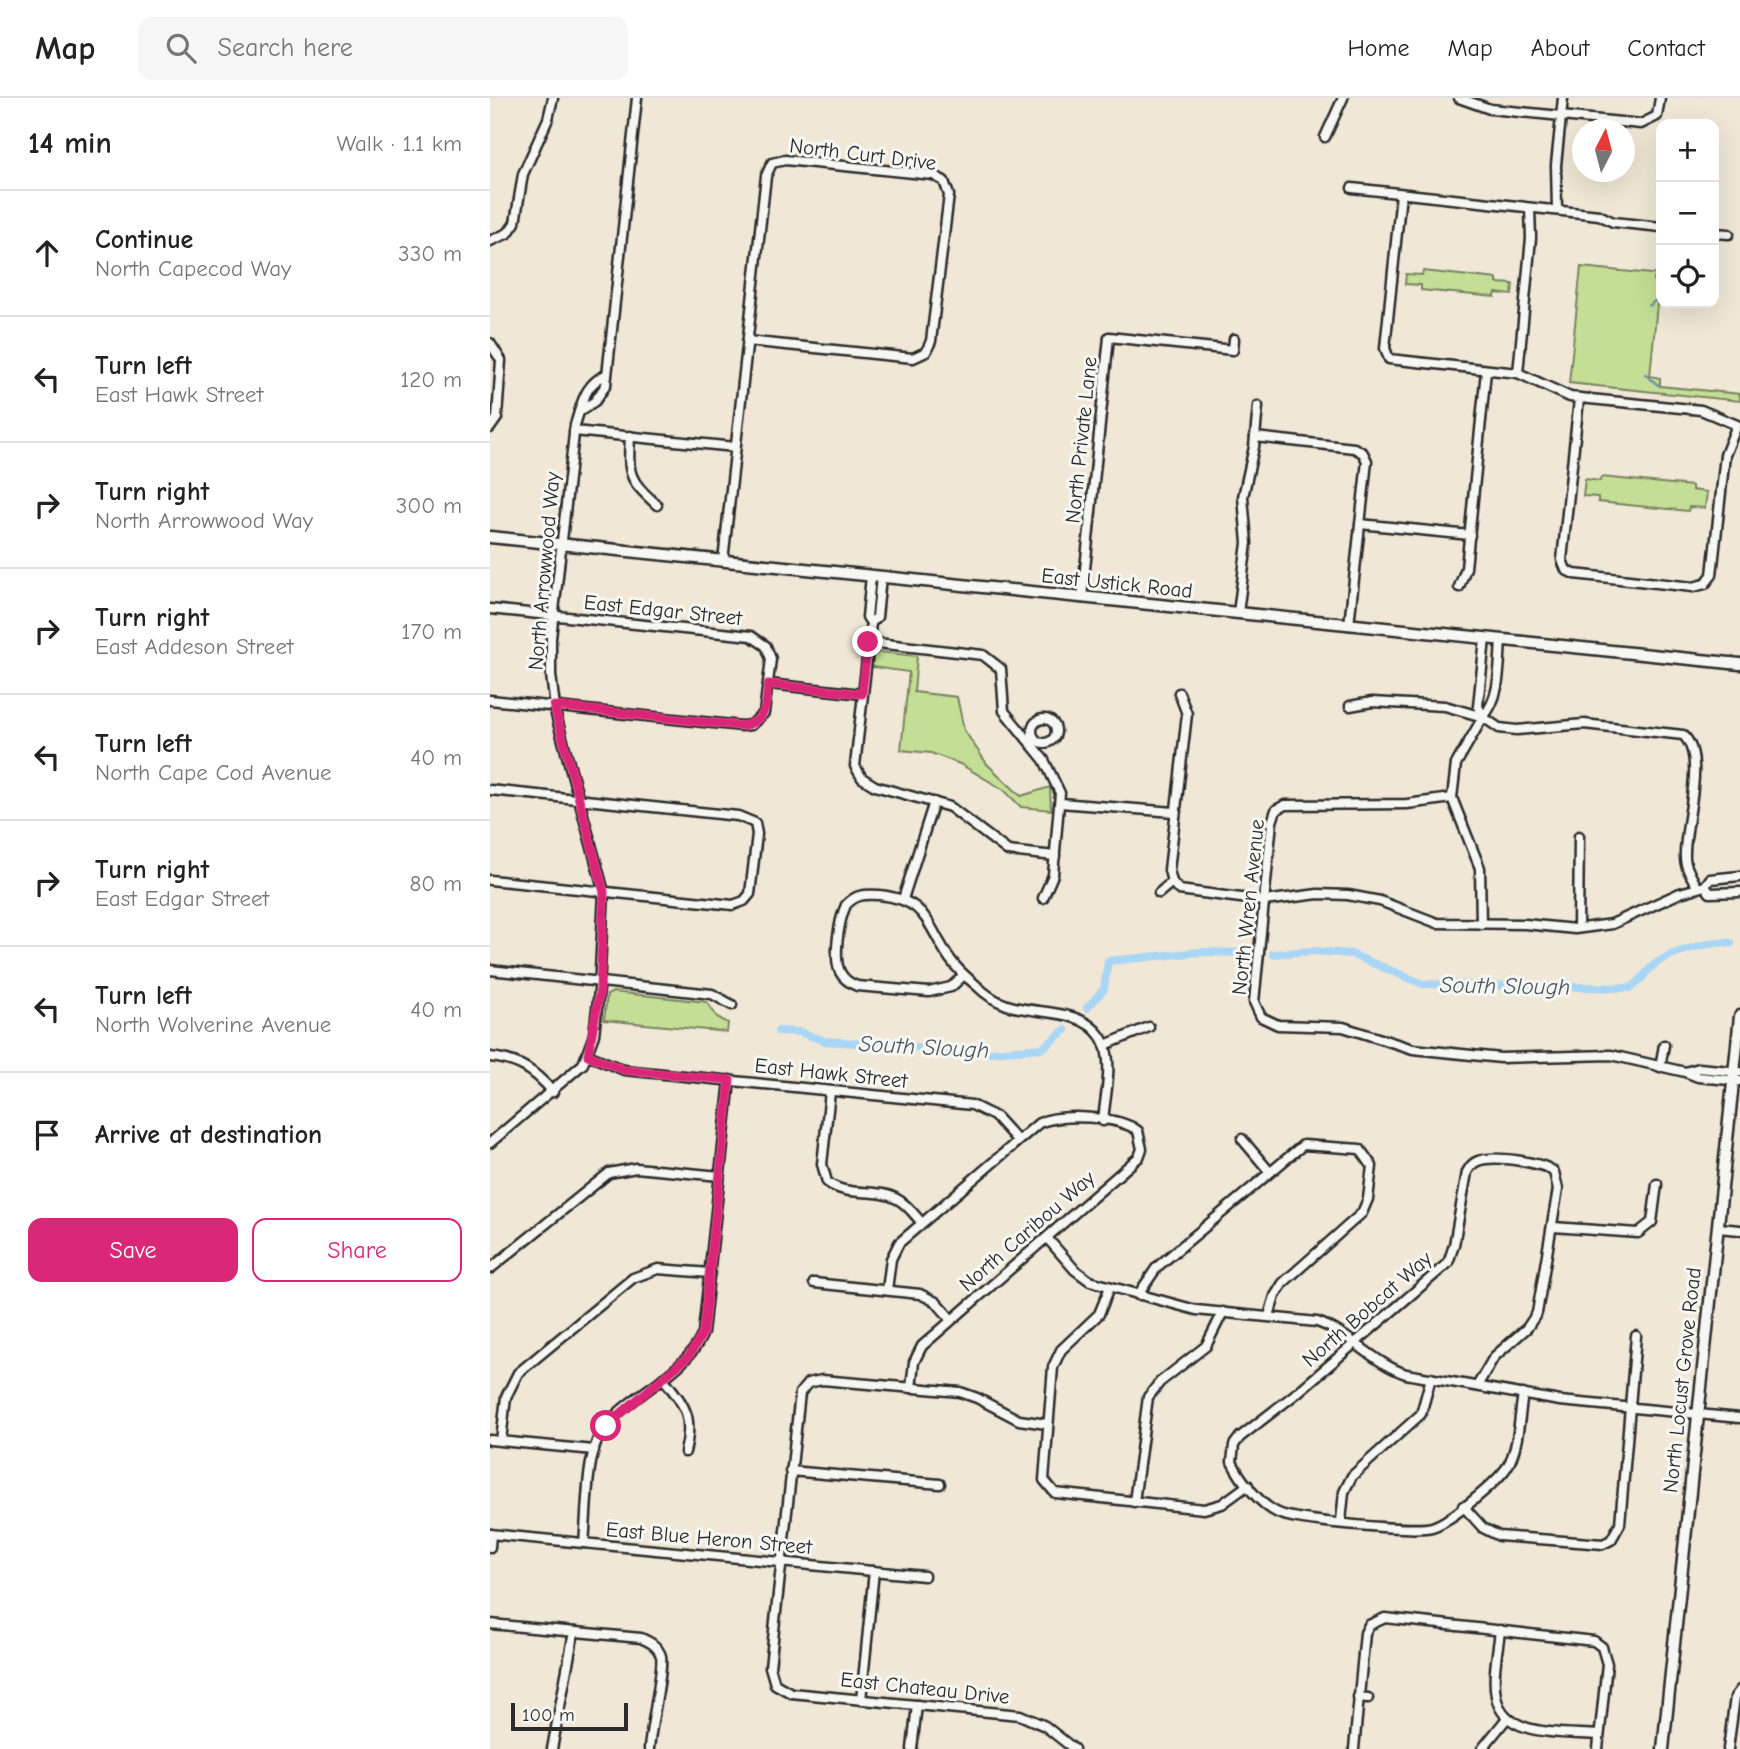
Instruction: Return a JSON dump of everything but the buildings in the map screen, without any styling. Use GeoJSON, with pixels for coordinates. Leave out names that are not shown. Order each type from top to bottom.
{"type":"FeatureCollection","features":[{"type":"Feature","properties":{"kind":"main road","name":"East Ustick Road"},"geometry":{"type":"LineString","coordinates":[[490,537],[1740,664]]}},
{"type":"Feature","properties":{"kind":"main road","name":"North Locust Grove Road"},"geometry":{"type":"LineString","coordinates":[[1663,1749],[1718,1228],[1737,1076],[1740,1016]]}},
{"type":"Feature","properties":{"kind":"street"},"geometry":{"type":"LineString","coordinates":[[490,241],[508,233],[515,223],[523,174],[548,119],[553,98]]}},
{"type":"Feature","properties":{"kind":"street","name":"North Arrowwood Way"},"geometry":{"type":"LineString","coordinates":[[588,1055],[600,982],[604,892],[554,706],[550,656],[574,431],[585,394],[595,380],[605,375],[637,98]]}},
{"type":"Feature","properties":{"kind":"street"},"geometry":{"type":"LineString","coordinates":[[1325,137],[1343,98]]}},
{"type":"Feature","properties":{"kind":"street"},"geometry":{"type":"LineString","coordinates":[[1459,98],[1490,109],[1635,124],[1652,121],[1660,98]]}},
{"type":"Feature","properties":{"kind":"street"},"geometry":{"type":"LineString","coordinates":[[1557,210],[1556,165],[1563,98]]}},
{"type":"Feature","properties":{"kind":"street","name":"North Curt Drive"},"geometry":{"type":"LineString","coordinates":[[723,561],[735,447],[747,341],[766,176],[772,163],[785,160],[933,175],[944,181],[949,195],[932,328],[928,347],[921,356],[913,358],[747,341]]}},
{"type":"Feature","properties":{"kind":"street"},"geometry":{"type":"LineString","coordinates":[[1352,188],[1557,210],[1656,226]]}},
{"type":"Feature","properties":{"kind":"street"},"geometry":{"type":"LineString","coordinates":[[1401,194],[1385,348],[1387,357],[1398,362],[1518,373],[1562,395],[1578,399],[1701,410],[1739,426],[1725,455],[1712,575],[1705,584],[1682,586],[1574,574],[1566,570],[1562,560],[1578,399]]}},
{"type":"Feature","properties":{"kind":"street"},"geometry":{"type":"LineString","coordinates":[[1518,373],[1531,238],[1530,208]]}},
{"type":"Feature","properties":{"kind":"street"},"geometry":{"type":"LineString","coordinates":[[1719,233],[1729,234]]}},
{"type":"Feature","properties":{"kind":"street","name":"North Private Lane"},"geometry":{"type":"LineString","coordinates":[[1082,598],[1109,337],[1233,350],[1234,339]]}},
{"type":"Feature","properties":{"kind":"street"},"geometry":{"type":"LineString","coordinates":[[490,343],[501,360],[497,418],[490,428]]}},
{"type":"Feature","properties":{"kind":"street"},"geometry":{"type":"LineString","coordinates":[[1459,587],[1466,568],[1486,370]]}},
{"type":"Feature","properties":{"kind":"street"},"geometry":{"type":"LineString","coordinates":[[1238,614],[1247,543],[1243,497],[1258,406]]}},
{"type":"Feature","properties":{"kind":"street"},"geometry":{"type":"LineString","coordinates":[[574,431],[735,447]]}},
{"type":"Feature","properties":{"kind":"street"},"geometry":{"type":"LineString","coordinates":[[630,436],[628,472],[633,484],[657,505]]}},
{"type":"Feature","properties":{"kind":"street"},"geometry":{"type":"LineString","coordinates":[[1255,437],[1353,448],[1363,453],[1367,461],[1349,625]]}},
{"type":"Feature","properties":{"kind":"street"},"geometry":{"type":"LineString","coordinates":[[1360,524],[1470,535]]}},
{"type":"Feature","properties":{"kind":"street"},"geometry":{"type":"LineString","coordinates":[[876,577],[867,617],[871,623],[855,766],[858,773],[875,786],[896,794],[934,802],[967,818],[1008,851],[1055,856]]}},
{"type":"Feature","properties":{"kind":"street","name":"East Edgar Street"},"geometry":{"type":"LineString","coordinates":[[490,609],[751,636],[766,646],[771,659],[768,684]]}},
{"type":"Feature","properties":{"kind":"street"},"geometry":{"type":"LineString","coordinates":[[1483,717],[1478,706],[1485,639]]}},
{"type":"Feature","properties":{"kind":"street"},"geometry":{"type":"LineString","coordinates":[[1482,924],[1480,868],[1452,798],[1457,764],[1494,699],[1501,640]]}},
{"type":"Feature","properties":{"kind":"street"},"geometry":{"type":"LineString","coordinates":[[868,642],[982,654],[1001,669],[1004,711],[1031,741],[1057,781],[1060,803],[1053,875],[1043,898]]}},
{"type":"Feature","properties":{"kind":"street"},"geometry":{"type":"LineString","coordinates":[[490,700],[742,726],[758,720],[766,706],[768,684],[862,694]]}},
{"type":"Feature","properties":{"kind":"street"},"geometry":{"type":"LineString","coordinates":[[1179,693],[1187,714],[1169,870],[1171,882],[1179,890],[1188,893],[1264,901],[1318,894],[1348,895],[1380,901],[1437,923],[1578,928],[1612,924],[1702,887],[1710,879],[1740,876]]}},
{"type":"Feature","properties":{"kind":"street"},"geometry":{"type":"LineString","coordinates":[[1350,706],[1372,702],[1446,706],[1483,717],[1499,728],[1593,724],[1674,733],[1690,741],[1695,758],[1685,862],[1702,887],[1710,893],[1740,892]]}},
{"type":"Feature","properties":{"kind":"street"},"geometry":{"type":"LineString","coordinates":[[490,790],[746,819],[755,824],[757,834],[750,894],[744,901],[733,905],[490,880]]}},
{"type":"Feature","properties":{"kind":"street","name":"North Wren Avenue"},"geometry":{"type":"LineString","coordinates":[[1452,798],[1408,804],[1285,805],[1276,810],[1272,822],[1254,1002],[1261,1017],[1278,1026],[1343,1027],[1413,1049],[1501,1058],[1611,1055],[1660,1067]]}},
{"type":"Feature","properties":{"kind":"street"},"geometry":{"type":"LineString","coordinates":[[903,899],[934,802]]}},
{"type":"Feature","properties":{"kind":"street"},"geometry":{"type":"LineString","coordinates":[[1060,803],[1174,812]]}},
{"type":"Feature","properties":{"kind":"street"},"geometry":{"type":"LineString","coordinates":[[1578,928],[1579,836]]}},
{"type":"Feature","properties":{"kind":"street"},"geometry":{"type":"LineString","coordinates":[[1159,893],[1171,882]]}},
{"type":"Feature","properties":{"kind":"street"},"geometry":{"type":"LineString","coordinates":[[887,1290],[894,1250],[921,1223],[1017,1140],[1047,1119],[1065,1117],[1103,1121],[1108,1063],[1105,1045],[1095,1030],[1079,1019],[1006,1005],[990,997],[949,958],[925,915],[903,899],[866,894],[852,898],[842,912],[838,961],[842,976],[858,986],[929,992],[951,987],[964,975]]}},
{"type":"Feature","properties":{"kind":"street"},"geometry":{"type":"LineString","coordinates":[[490,970],[712,994],[732,1005]]}},
{"type":"Feature","properties":{"kind":"street"},"geometry":{"type":"LineString","coordinates":[[1105,1045],[1149,1027]]}},
{"type":"Feature","properties":{"kind":"street"},"geometry":{"type":"LineString","coordinates":[[1664,1045],[1660,1067],[1685,1072],[1699,1068],[1737,1076]]}},
{"type":"Feature","properties":{"kind":"street"},"geometry":{"type":"LineString","coordinates":[[490,1143],[577,1071],[588,1055]]}},
{"type":"Feature","properties":{"kind":"street","name":"East Hawk Street"},"geometry":{"type":"LineString","coordinates":[[588,1055],[624,1070],[981,1107],[996,1116],[1017,1140]]}},
{"type":"Feature","properties":{"kind":"street"},"geometry":{"type":"LineString","coordinates":[[490,1057],[515,1061],[528,1067],[552,1092]]}},
{"type":"Feature","properties":{"kind":"street"},"geometry":{"type":"LineString","coordinates":[[584,1543],[594,1450],[606,1426],[689,1356],[699,1341],[710,1273],[730,1080]]}},
{"type":"Feature","properties":{"kind":"street"},"geometry":{"type":"LineString","coordinates":[[830,1092],[823,1173],[835,1187],[897,1199],[921,1223]]}},
{"type":"Feature","properties":{"kind":"street","name":"North Caribou Way"},"geometry":{"type":"LineString","coordinates":[[911,1388],[917,1354],[928,1339],[1139,1157],[1143,1149],[1138,1131],[1122,1122],[1103,1121]]}},
{"type":"Feature","properties":{"kind":"street"},"geometry":{"type":"LineString","coordinates":[[1242,1139],[1269,1171]]}},
{"type":"Feature","properties":{"kind":"street"},"geometry":{"type":"LineString","coordinates":[[1138,1294],[1157,1267],[1303,1144],[1351,1147],[1367,1155],[1372,1166],[1368,1199],[1362,1213],[1283,1283],[1269,1317]]}},
{"type":"Feature","properties":{"kind":"street","name":"North Bobcat Way"},"geometry":{"type":"LineString","coordinates":[[1523,1394],[1513,1450],[1507,1467],[1442,1523],[1425,1528],[1277,1513],[1248,1485],[1232,1462],[1234,1445],[1448,1263],[1454,1245],[1466,1172],[1473,1163],[1490,1159],[1539,1163],[1553,1170],[1558,1189],[1553,1227]]}},
{"type":"Feature","properties":{"kind":"street"},"geometry":{"type":"LineString","coordinates":[[490,1269],[609,1173],[636,1168],[720,1176]]}},
{"type":"Feature","properties":{"kind":"street"},"geometry":{"type":"LineString","coordinates":[[1477,1386],[1494,1357],[1527,1328],[1537,1313],[1553,1227],[1638,1233],[1652,1222],[1657,1184]]}},
{"type":"Feature","properties":{"kind":"street"},"geometry":{"type":"LineString","coordinates":[[1718,1228],[1740,1230]]}},
{"type":"Feature","properties":{"kind":"street"},"geometry":{"type":"LineString","coordinates":[[1047,1238],[1082,1276],[1110,1287],[1186,1308],[1317,1322],[1356,1343],[1398,1371],[1523,1394],[1740,1418]]}},
{"type":"Feature","properties":{"kind":"street"},"geometry":{"type":"LineString","coordinates":[[501,1441],[506,1397],[518,1373],[633,1278],[659,1269],[710,1273]]}},
{"type":"Feature","properties":{"kind":"street"},"geometry":{"type":"LineString","coordinates":[[814,1283],[929,1297],[951,1319]]}},
{"type":"Feature","properties":{"kind":"street"},"geometry":{"type":"LineString","coordinates":[[1110,1287],[1099,1314],[1056,1358],[1043,1471],[1048,1488],[1055,1493],[1204,1508],[1222,1504],[1248,1485]]}},
{"type":"Feature","properties":{"kind":"street"},"geometry":{"type":"LineString","coordinates":[[1133,1502],[1148,1396],[1160,1382],[1206,1346],[1223,1312]]}},
{"type":"Feature","properties":{"kind":"street"},"geometry":{"type":"LineString","coordinates":[[1464,1506],[1483,1528],[1499,1536],[1603,1544],[1617,1533],[1632,1408],[1636,1336]]}},
{"type":"Feature","properties":{"kind":"street"},"geometry":{"type":"LineString","coordinates":[[663,1378],[688,1414],[690,1433],[685,1452]]}},
{"type":"Feature","properties":{"kind":"street"},"geometry":{"type":"LineString","coordinates":[[1341,1521],[1344,1492],[1352,1476],[1421,1414],[1431,1378]]}},
{"type":"Feature","properties":{"kind":"street"},"geometry":{"type":"LineString","coordinates":[[781,1562],[800,1393],[808,1383],[822,1380],[969,1394],[1020,1420],[1047,1424]]}},
{"type":"Feature","properties":{"kind":"street"},"geometry":{"type":"LineString","coordinates":[[490,1440],[594,1450]]}},
{"type":"Feature","properties":{"kind":"street"},"geometry":{"type":"LineString","coordinates":[[790,1471],[940,1484]]}},
{"type":"Feature","properties":{"kind":"street"},"geometry":{"type":"LineString","coordinates":[[490,1547],[491,1534]]}},
{"type":"Feature","properties":{"kind":"street","name":"East Blue Heron Street"},"geometry":{"type":"LineString","coordinates":[[491,1534],[924,1576]]}},
{"type":"Feature","properties":{"kind":"street","name":"East Chateau Drive"},"geometry":{"type":"LineString","coordinates":[[781,1562],[770,1667],[771,1687],[791,1693],[1020,1715],[1045,1726],[1074,1749]]}},
{"type":"Feature","properties":{"kind":"street"},"geometry":{"type":"LineString","coordinates":[[861,1700],[874,1571]]}},
{"type":"Feature","properties":{"kind":"street"},"geometry":{"type":"LineString","coordinates":[[1354,1749],[1365,1633],[1376,1619],[1586,1638],[1602,1647],[1607,1664],[1598,1749]]}},
{"type":"Feature","properties":{"kind":"street"},"geometry":{"type":"LineString","coordinates":[[490,1624],[641,1638],[659,1651],[661,1665],[649,1749]]}},
{"type":"Feature","properties":{"kind":"street"},"geometry":{"type":"LineString","coordinates":[[1500,1630],[1495,1693],[1507,1718],[1532,1729],[1599,1735]]}},
{"type":"Feature","properties":{"kind":"street"},"geometry":{"type":"LineString","coordinates":[[552,1749],[574,1632]]}},
{"type":"Feature","properties":{"kind":"street"},"geometry":{"type":"LineString","coordinates":[[1728,1749],[1735,1697],[1740,1690]]}},
{"type":"Feature","properties":{"kind":"street"},"geometry":{"type":"LineString","coordinates":[[1358,1697],[1368,1698]]}},
{"type":"Feature","properties":{"kind":"street"},"geometry":{"type":"LineString","coordinates":[[912,1749],[916,1705]]}},
{"type":"Feature","properties":{"kind":"street"},"geometry":{"type":"LineString","coordinates":[[1482,1749],[1507,1718]]}},
{"type":"Feature","properties":{"kind":"green space"},"geometry":{"type":"Polygon","coordinates":[[[1581,267],[1656,274],[1654,281],[1657,308],[1650,376],[1660,378],[1660,386],[1740,394],[1740,401],[1569,383],[1581,267]]]}},
{"type":"Feature","properties":{"kind":"green space"},"geometry":{"type":"Polygon","coordinates":[[[1423,271],[1497,279],[1497,283],[1513,284],[1512,295],[1496,293],[1495,297],[1421,290],[1421,285],[1405,284],[1406,274],[1422,275],[1423,271]]]}},
{"type":"Feature","properties":{"kind":"green space"},"geometry":{"type":"Polygon","coordinates":[[[1601,477],[1692,486],[1692,490],[1707,492],[1705,508],[1689,507],[1688,511],[1598,502],[1598,497],[1583,496],[1585,479],[1600,481],[1601,477]]]}},
{"type":"Feature","properties":{"kind":"green space"},"geometry":{"type":"Polygon","coordinates":[[[879,652],[917,656],[914,692],[957,697],[964,730],[987,764],[1021,796],[1050,787],[1051,810],[1021,807],[1004,790],[960,764],[931,753],[901,750],[909,672],[872,667],[873,656],[879,652]]]}},
{"type":"Feature","properties":{"kind":"green space"},"geometry":{"type":"Polygon","coordinates":[[[613,992],[707,1002],[717,1017],[728,1023],[727,1032],[604,1020],[607,995],[613,992]]]}},
{"type":"Feature","properties":{"kind":"waterway"},"geometry":{"type":"LineString","coordinates":[[1649,306],[1656,300]]}},
{"type":"Feature","properties":{"kind":"waterway"},"geometry":{"type":"LineString","coordinates":[[1645,374],[1658,385]]}},
{"type":"Feature","properties":{"kind":"waterway","name":"South Slough"},"geometry":{"type":"LineString","coordinates":[[1273,954],[1312,951],[1351,954],[1423,984],[1630,988],[1668,956],[1702,946],[1731,943]]}},
{"type":"Feature","properties":{"kind":"waterway","name":"South Slough"},"geometry":{"type":"LineString","coordinates":[[1087,1008],[1104,989],[1108,961],[1200,952],[1246,953]]}},
{"type":"Feature","properties":{"kind":"waterway","name":"South Slough"},"geometry":{"type":"LineString","coordinates":[[778,1031],[800,1032],[825,1041],[990,1052],[1043,1048],[1065,1030]]}},
{"type":"Feature","properties":{"kind":"route"},"geometry":{"type":"LineString","coordinates":[[606,1426],[689,1356],[703,1333],[730,1080],[624,1070],[588,1055],[594,1035],[600,990],[605,930],[604,892],[554,706],[751,725],[764,713],[768,684],[862,694],[868,642]]}}]}
